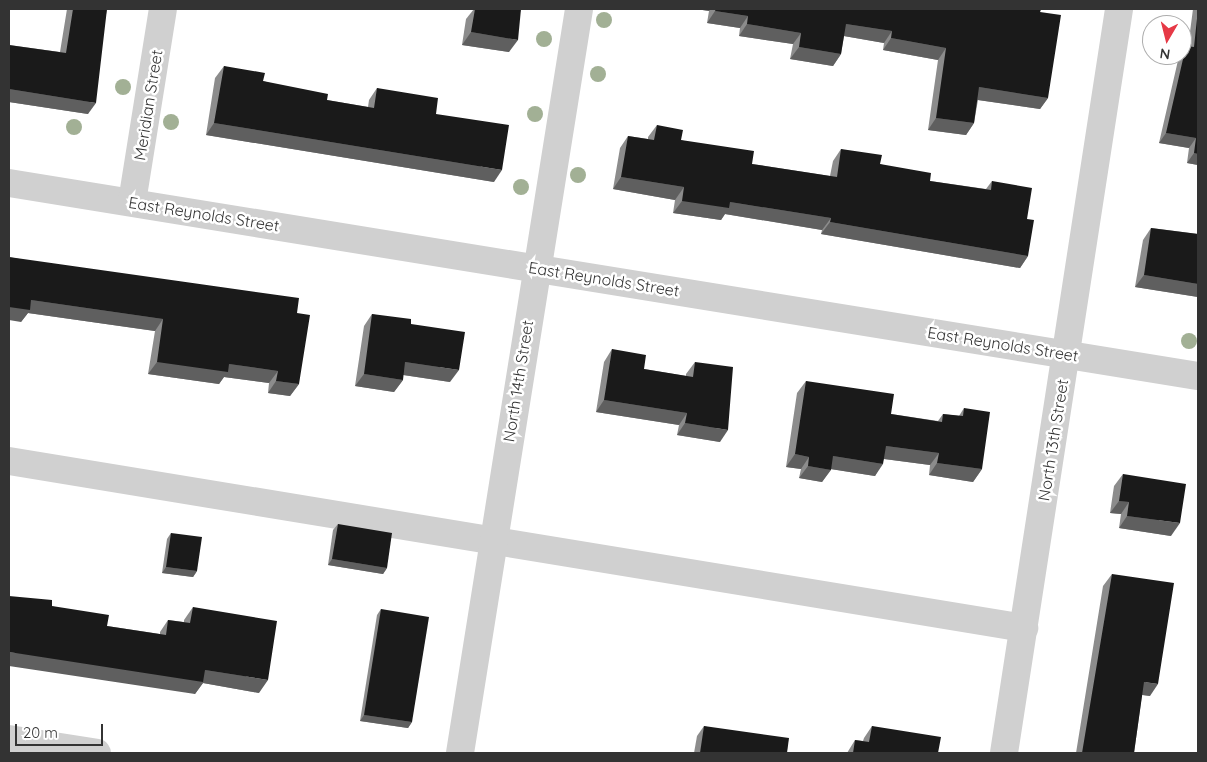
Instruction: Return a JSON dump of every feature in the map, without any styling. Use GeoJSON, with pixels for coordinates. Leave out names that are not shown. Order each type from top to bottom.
{"type":"FeatureCollection","features":[{"type":"Feature","properties":{"kind":"street","name":"Meridian Street"},"geometry":{"type":"LineString","coordinates":[[132,202],[163,9]]}},
{"type":"Feature","properties":{"kind":"street","name":"North 14th Street"},"geometry":{"type":"LineString","coordinates":[[460,753],[536,268],[579,9]]}},
{"type":"Feature","properties":{"kind":"street","name":"North 13th Street"},"geometry":{"type":"LineString","coordinates":[[1004,753],[1120,9]]}},
{"type":"Feature","properties":{"kind":"street","name":"East Reynolds Street"},"geometry":{"type":"LineString","coordinates":[[9,182],[1198,376]]}},
{"type":"Feature","properties":{"kind":"street"},"geometry":{"type":"LineString","coordinates":[[9,461],[493,539],[1024,628]]}},
{"type":"Feature","properties":{"kind":"street"},"geometry":{"type":"LineString","coordinates":[[9,739],[97,753]]}},
{"type":"Feature","properties":{"kind":"building"},"geometry":{"type":"Polygon","coordinates":[[[73,9],[107,9],[96,103],[9,89],[9,45],[66,53],[73,9]]]}},
{"type":"Feature","properties":{"kind":"building"},"geometry":{"type":"Polygon","coordinates":[[[475,9],[521,9],[518,40],[471,32],[475,9]]]}},
{"type":"Feature","properties":{"kind":"building"},"geometry":{"type":"Polygon","coordinates":[[[716,9],[1041,9],[1040,12],[1061,15],[1048,98],[979,87],[974,123],[936,118],[946,48],[891,38],[892,31],[846,24],[841,54],[799,47],[801,33],[747,24],[748,16],[715,11],[716,9]]]}},
{"type":"Feature","properties":{"kind":"building"},"geometry":{"type":"Polygon","coordinates":[[[1198,9],[1198,154],[1194,153],[1196,138],[1166,133],[1182,65],[1192,65],[1192,47],[1194,47],[1198,9]]]}},
{"type":"Feature","properties":{"kind":"building"},"geometry":{"type":"Polygon","coordinates":[[[224,66],[265,73],[263,81],[328,94],[327,100],[374,108],[377,88],[438,98],[436,114],[509,125],[502,170],[214,123],[224,66]]]}},
{"type":"Feature","properties":{"kind":"building"},"geometry":{"type":"Polygon","coordinates":[[[657,125],[683,130],[681,140],[754,151],[752,164],[837,177],[841,149],[882,155],[880,164],[931,173],[930,181],[991,190],[992,181],[1032,188],[1027,219],[1034,220],[1028,256],[830,222],[831,218],[730,202],[729,208],[682,201],[684,187],[621,177],[628,136],[654,140],[657,125]]]}},
{"type":"Feature","properties":{"kind":"building"},"geometry":{"type":"Polygon","coordinates":[[[1151,228],[1198,234],[1198,284],[1144,275],[1151,228]]]}},
{"type":"Feature","properties":{"kind":"building"},"geometry":{"type":"Polygon","coordinates":[[[9,257],[299,298],[297,313],[310,315],[299,384],[276,381],[278,371],[229,364],[228,372],[157,362],[163,319],[31,300],[30,310],[9,307],[9,257]]]}},
{"type":"Feature","properties":{"kind":"building"},"geometry":{"type":"Polygon","coordinates":[[[372,314],[411,319],[411,324],[465,332],[459,370],[405,362],[403,380],[364,374],[372,314]]]}},
{"type":"Feature","properties":{"kind":"building"},"geometry":{"type":"Polygon","coordinates":[[[612,349],[646,355],[644,369],[693,377],[695,362],[733,367],[728,430],[685,423],[687,413],[604,400],[612,349]]]}},
{"type":"Feature","properties":{"kind":"building"},"geometry":{"type":"Polygon","coordinates":[[[806,381],[894,394],[891,414],[942,422],[943,414],[963,416],[964,408],[990,412],[982,469],[937,463],[939,453],[886,446],[883,464],[833,456],[831,470],[808,466],[809,457],[795,454],[806,381]]]}},
{"type":"Feature","properties":{"kind":"building"},"geometry":{"type":"Polygon","coordinates":[[[1123,474],[1186,484],[1180,523],[1127,516],[1129,502],[1119,501],[1123,474]]]}},
{"type":"Feature","properties":{"kind":"building"},"geometry":{"type":"Polygon","coordinates":[[[338,524],[392,533],[387,568],[332,559],[338,524]]]}},
{"type":"Feature","properties":{"kind":"building"},"geometry":{"type":"Polygon","coordinates":[[[171,533],[202,537],[197,571],[166,567],[171,533]]]}},
{"type":"Feature","properties":{"kind":"building"},"geometry":{"type":"Polygon","coordinates":[[[1112,574],[1174,583],[1158,684],[1144,682],[1134,753],[1082,753],[1112,574]]]}},
{"type":"Feature","properties":{"kind":"building"},"geometry":{"type":"Polygon","coordinates":[[[9,596],[52,600],[52,606],[109,615],[107,626],[166,635],[168,620],[190,623],[193,607],[277,621],[268,680],[205,670],[203,682],[9,652],[9,596]]]}},
{"type":"Feature","properties":{"kind":"building"},"geometry":{"type":"Polygon","coordinates":[[[381,609],[429,617],[412,722],[364,715],[381,609]]]}},
{"type":"Feature","properties":{"kind":"building"},"geometry":{"type":"Polygon","coordinates":[[[704,726],[789,738],[787,753],[700,753],[704,726]]]}},
{"type":"Feature","properties":{"kind":"building"},"geometry":{"type":"Polygon","coordinates":[[[872,726],[941,737],[938,753],[853,753],[855,740],[869,742],[872,726]]]}}]}
